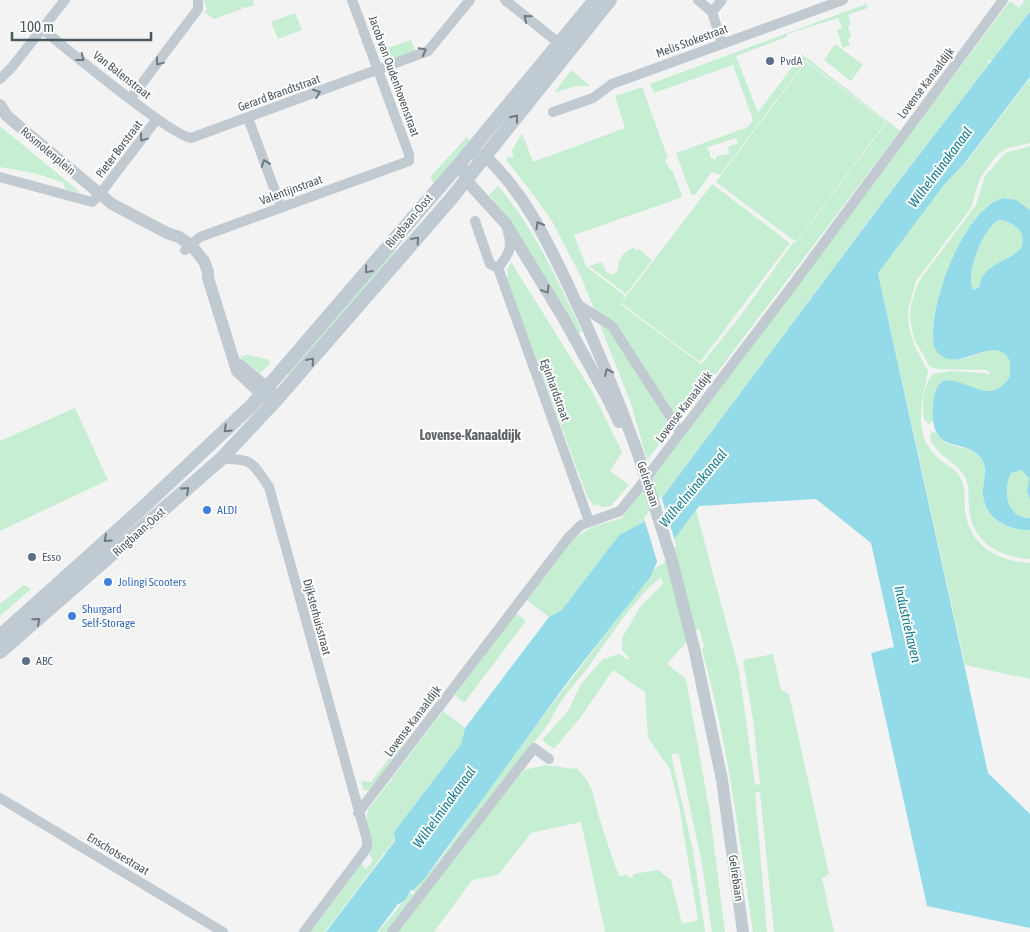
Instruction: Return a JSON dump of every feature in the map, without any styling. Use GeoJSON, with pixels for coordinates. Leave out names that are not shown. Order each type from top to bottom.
{"type":"FeatureCollection","features":[{"type":"Feature","properties":{"kind":"main road","name":"Ringbaan-Oost"},"geometry":{"type":"LineString","coordinates":[[0,636],[211,445],[264,391],[464,158],[595,0]]}},
{"type":"Feature","properties":{"kind":"main road","name":"Ringbaan-Oost"},"geometry":{"type":"LineString","coordinates":[[0,652],[220,459],[275,401],[466,180],[610,0]]}},
{"type":"Feature","properties":{"kind":"street"},"geometry":{"type":"LineString","coordinates":[[0,79],[12,68],[65,0]]}},
{"type":"Feature","properties":{"kind":"street","name":"Jacob van Oudenhovenstraat"},"geometry":{"type":"LineString","coordinates":[[352,0],[409,154],[409,160]]}},
{"type":"Feature","properties":{"kind":"street","name":"Gerard Brandtstraat"},"geometry":{"type":"LineString","coordinates":[[188,138],[212,132],[428,51],[470,0]]}},
{"type":"Feature","properties":{"kind":"street"},"geometry":{"type":"LineString","coordinates":[[505,0],[560,44]]}},
{"type":"Feature","properties":{"kind":"street"},"geometry":{"type":"LineString","coordinates":[[698,0],[712,12],[722,43]]}},
{"type":"Feature","properties":{"kind":"street"},"geometry":{"type":"LineString","coordinates":[[712,12],[722,0]]}},
{"type":"Feature","properties":{"kind":"street","name":"Melis Stokestraat"},"geometry":{"type":"LineString","coordinates":[[553,112],[592,98],[612,84],[843,0]]}},
{"type":"Feature","properties":{"kind":"street","name":"Lovense Kanaaldijk"},"geometry":{"type":"LineString","coordinates":[[358,813],[568,538],[580,525],[620,511],[795,282],[1003,0]]}},
{"type":"Feature","properties":{"kind":"street"},"geometry":{"type":"LineString","coordinates":[[131,98],[198,5]]}},
{"type":"Feature","properties":{"kind":"street","name":"Van Balenstraat"},"geometry":{"type":"LineString","coordinates":[[42,29],[157,118],[188,138]]}},
{"type":"Feature","properties":{"kind":"street","name":"Rosmolenplein"},"geometry":{"type":"LineString","coordinates":[[0,105],[7,116],[100,194],[120,208],[166,233],[179,237],[188,248]]}},
{"type":"Feature","properties":{"kind":"street","name":"Pieter Borstraat"},"geometry":{"type":"LineString","coordinates":[[100,194],[157,118]]}},
{"type":"Feature","properties":{"kind":"street"},"geometry":{"type":"LineString","coordinates":[[248,118],[281,208]]}},
{"type":"Feature","properties":{"kind":"street"},"geometry":{"type":"LineString","coordinates":[[466,180],[464,158],[485,156]]}},
{"type":"Feature","properties":{"kind":"street","name":"Gelrebaan"},"geometry":{"type":"LineString","coordinates":[[485,156],[515,188],[541,228],[577,304],[613,385],[672,561],[722,780],[743,932]]}},
{"type":"Feature","properties":{"kind":"street","name":"Valentijnstraat"},"geometry":{"type":"LineString","coordinates":[[188,248],[200,237],[409,160]]}},
{"type":"Feature","properties":{"kind":"street","name":"Rosmolenplein"},"geometry":{"type":"LineString","coordinates":[[0,177],[92,202],[100,194]]}},
{"type":"Feature","properties":{"kind":"street","name":"Gelrebaan"},"geometry":{"type":"LineString","coordinates":[[466,180],[506,224],[564,319],[608,399],[635,454]]}},
{"type":"Feature","properties":{"kind":"street","name":"Eginhardstraat"},"geometry":{"type":"LineString","coordinates":[[475,221],[490,264],[498,268],[589,522]]}},
{"type":"Feature","properties":{"kind":"street"},"geometry":{"type":"LineString","coordinates":[[498,268],[510,252],[512,243],[506,224]]}},
{"type":"Feature","properties":{"kind":"street"},"geometry":{"type":"LineString","coordinates":[[188,248],[208,278],[230,353],[235,363],[244,367],[275,401]]}},
{"type":"Feature","properties":{"kind":"street"},"geometry":{"type":"LineString","coordinates":[[577,304],[612,326],[680,432]]}},
{"type":"Feature","properties":{"kind":"street","name":"Dijksterhuisstraat"},"geometry":{"type":"LineString","coordinates":[[220,459],[242,458],[255,466],[269,487],[358,813]]}},
{"type":"Feature","properties":{"kind":"street","name":"Gelrebaan"},"geometry":{"type":"LineString","coordinates":[[693,654],[715,775],[738,932]]}},
{"type":"Feature","properties":{"kind":"street"},"geometry":{"type":"LineString","coordinates":[[392,932],[534,748],[549,760]]}},
{"type":"Feature","properties":{"kind":"street","name":"Enschotsestraat"},"geometry":{"type":"LineString","coordinates":[[0,798],[223,932]]}},
{"type":"Feature","properties":{"kind":"street"},"geometry":{"type":"LineString","coordinates":[[304,932],[367,847],[358,813]]}},
{"type":"Feature","properties":{"kind":"green space"},"geometry":{"type":"Polygon","coordinates":[[[204,0],[253,0],[254,5],[245,8],[244,6],[242,9],[214,19],[204,12],[207,9],[204,0]]]}},
{"type":"Feature","properties":{"kind":"green space"},"geometry":{"type":"Polygon","coordinates":[[[1025,0],[1030,0],[1030,10],[992,60],[988,61],[989,64],[890,192],[644,522],[619,535],[562,610],[549,617],[527,600],[573,539],[592,527],[622,518],[656,470],[1010,1],[1019,8],[1025,0]]]}},
{"type":"Feature","properties":{"kind":"green space"},"geometry":{"type":"Polygon","coordinates":[[[866,4],[868,8],[848,15],[851,25],[848,26],[851,36],[848,40],[850,45],[843,48],[837,30],[842,28],[838,18],[787,34],[787,37],[736,56],[758,112],[802,54],[900,131],[691,407],[681,413],[672,412],[595,311],[580,275],[553,223],[506,160],[509,156],[512,158],[514,154],[511,152],[522,133],[533,162],[625,128],[615,96],[642,87],[668,158],[665,160],[670,170],[672,170],[682,195],[680,198],[574,235],[586,266],[625,296],[620,304],[701,364],[739,318],[793,242],[796,243],[887,122],[806,61],[720,175],[712,172],[695,195],[691,194],[676,153],[748,127],[753,120],[733,65],[654,93],[650,84],[866,4]],[[736,138],[708,147],[707,149],[710,152],[710,157],[715,160],[717,156],[729,154],[728,147],[738,143],[736,138]]]}},
{"type":"Feature","properties":{"kind":"green space"},"geometry":{"type":"Polygon","coordinates":[[[295,13],[302,30],[278,39],[271,22],[295,13]]]}},
{"type":"Feature","properties":{"kind":"green space"},"geometry":{"type":"Polygon","coordinates":[[[411,40],[416,53],[387,63],[382,50],[411,40]]]}},
{"type":"Feature","properties":{"kind":"green space"},"geometry":{"type":"Polygon","coordinates":[[[835,44],[863,65],[851,81],[824,60],[835,44]]]}},
{"type":"Feature","properties":{"kind":"green space"},"geometry":{"type":"Polygon","coordinates":[[[806,62],[886,122],[796,242],[716,182],[806,62]]]}},
{"type":"Feature","properties":{"kind":"green space"},"geometry":{"type":"Polygon","coordinates":[[[571,70],[590,86],[576,86],[554,93],[571,70]]]}},
{"type":"Feature","properties":{"kind":"green space"},"geometry":{"type":"Polygon","coordinates":[[[1030,78],[1030,143],[1008,148],[997,155],[980,178],[971,208],[916,281],[908,310],[909,327],[915,347],[928,371],[921,416],[924,437],[937,457],[960,477],[964,488],[965,511],[968,523],[979,542],[996,555],[1018,562],[1030,563],[1030,679],[965,665],[878,272],[943,186],[965,164],[1030,78]]]}},
{"type":"Feature","properties":{"kind":"green space"},"geometry":{"type":"Polygon","coordinates":[[[0,126],[81,193],[65,189],[64,183],[38,174],[0,167],[0,126]]]}},
{"type":"Feature","properties":{"kind":"green space"},"geometry":{"type":"Polygon","coordinates":[[[467,137],[470,140],[434,183],[430,177],[467,137]]]}},
{"type":"Feature","properties":{"kind":"green space"},"geometry":{"type":"Polygon","coordinates":[[[1030,146],[1030,210],[1020,203],[1007,198],[999,199],[986,207],[973,222],[960,243],[949,266],[934,315],[933,335],[936,351],[958,359],[968,358],[992,349],[1003,352],[1009,359],[1011,366],[1010,376],[996,390],[988,391],[948,380],[939,389],[934,398],[935,421],[930,422],[930,425],[924,419],[923,401],[925,389],[933,374],[951,371],[985,373],[988,375],[990,373],[987,370],[937,369],[930,367],[914,339],[910,318],[916,288],[922,277],[976,205],[985,176],[1005,153],[1030,146]]]}},
{"type":"Feature","properties":{"kind":"green space"},"geometry":{"type":"Polygon","coordinates":[[[712,184],[790,243],[700,362],[621,303],[712,184]]]}},
{"type":"Feature","properties":{"kind":"green space"},"geometry":{"type":"Polygon","coordinates":[[[498,186],[535,238],[582,332],[579,333],[514,226],[489,195],[498,186]]]}},
{"type":"Feature","properties":{"kind":"green space"},"geometry":{"type":"Polygon","coordinates":[[[999,220],[1014,225],[1021,233],[1023,243],[1010,258],[989,270],[979,287],[974,290],[971,283],[973,264],[987,232],[999,220]]]}},
{"type":"Feature","properties":{"kind":"green space"},"geometry":{"type":"Polygon","coordinates":[[[635,247],[635,251],[639,249],[652,260],[626,294],[589,266],[602,262],[606,272],[613,275],[618,270],[622,256],[635,247]]]}},
{"type":"Feature","properties":{"kind":"green space"},"geometry":{"type":"Polygon","coordinates":[[[393,248],[397,251],[290,377],[287,374],[393,248]]]}},
{"type":"Feature","properties":{"kind":"green space"},"geometry":{"type":"Polygon","coordinates":[[[511,262],[593,393],[622,452],[610,471],[629,485],[611,506],[602,507],[596,504],[594,506],[587,496],[506,278],[508,277],[507,270],[511,262]]]}},
{"type":"Feature","properties":{"kind":"green space"},"geometry":{"type":"Polygon","coordinates":[[[599,322],[611,331],[669,425],[670,431],[647,460],[631,404],[599,322]]]}},
{"type":"Feature","properties":{"kind":"green space"},"geometry":{"type":"Polygon","coordinates":[[[247,355],[267,359],[271,363],[260,373],[240,357],[247,355]]]}},
{"type":"Feature","properties":{"kind":"green space"},"geometry":{"type":"Polygon","coordinates":[[[75,408],[108,480],[0,531],[0,441],[75,408]]]}},
{"type":"Feature","properties":{"kind":"green space"},"geometry":{"type":"Polygon","coordinates":[[[932,431],[945,442],[968,449],[980,457],[984,466],[983,495],[988,511],[1006,526],[1030,530],[1030,559],[1019,558],[998,551],[981,538],[975,530],[971,519],[968,485],[965,478],[959,469],[940,453],[932,443],[930,437],[932,431]]]}},
{"type":"Feature","properties":{"kind":"green space"},"geometry":{"type":"Polygon","coordinates":[[[1015,470],[1021,470],[1029,478],[1027,491],[1030,501],[1030,518],[1017,516],[1007,500],[1007,479],[1015,470]]]}},
{"type":"Feature","properties":{"kind":"green space"},"geometry":{"type":"Polygon","coordinates":[[[696,510],[739,671],[755,785],[760,784],[753,719],[743,660],[773,654],[781,690],[789,694],[829,874],[822,878],[834,932],[774,932],[760,792],[755,793],[767,932],[753,932],[726,755],[702,650],[704,646],[699,628],[667,664],[686,679],[710,814],[725,932],[712,932],[702,864],[679,755],[676,753],[672,754],[672,759],[693,850],[705,932],[605,932],[581,822],[531,833],[498,875],[472,880],[434,932],[395,932],[524,770],[546,765],[574,769],[576,767],[587,780],[619,876],[628,875],[629,878],[633,877],[633,874],[658,870],[671,880],[682,924],[698,920],[679,805],[670,769],[648,738],[645,692],[613,670],[580,718],[554,749],[542,740],[568,711],[581,684],[603,659],[619,654],[628,660],[629,658],[622,650],[622,638],[640,607],[663,584],[661,577],[650,586],[622,619],[562,700],[550,722],[388,932],[378,932],[411,893],[413,895],[415,892],[412,891],[442,857],[485,793],[658,565],[662,565],[676,545],[675,542],[672,542],[696,510]]]}},
{"type":"Feature","properties":{"kind":"green space"},"geometry":{"type":"Polygon","coordinates":[[[24,585],[31,589],[0,616],[0,604],[24,585]]]}},
{"type":"Feature","properties":{"kind":"green space"},"geometry":{"type":"Polygon","coordinates":[[[516,613],[526,621],[464,703],[455,695],[516,613]]]}},
{"type":"Feature","properties":{"kind":"green space"},"geometry":{"type":"Polygon","coordinates":[[[443,711],[465,728],[461,744],[394,832],[394,841],[385,853],[383,852],[383,855],[325,932],[310,932],[361,864],[366,869],[373,861],[369,853],[371,842],[367,821],[368,810],[443,711]]]}},
{"type":"Feature","properties":{"kind":"green space"},"geometry":{"type":"Polygon","coordinates":[[[400,744],[403,747],[372,789],[364,791],[361,781],[371,782],[400,744]]]}},
{"type":"Feature","properties":{"kind":"water"},"geometry":{"type":"Polygon","coordinates":[[[1030,11],[1030,77],[964,164],[943,186],[878,273],[988,773],[1030,814],[1030,928],[927,906],[871,653],[894,647],[871,543],[816,499],[699,506],[657,562],[651,576],[569,680],[425,878],[411,890],[405,900],[398,904],[377,932],[326,932],[395,841],[394,832],[461,744],[465,728],[549,617],[562,610],[619,535],[644,522],[892,190],[1030,11]]]}},
{"type":"Feature","properties":{"kind":"water"},"geometry":{"type":"Polygon","coordinates":[[[1004,198],[1016,200],[1030,210],[1030,501],[1027,491],[1029,478],[1021,470],[1011,473],[1008,480],[1007,495],[1011,509],[1016,514],[1030,518],[1030,530],[1006,526],[993,517],[988,511],[983,495],[985,467],[981,458],[966,448],[942,439],[936,433],[933,422],[935,395],[937,388],[943,381],[960,382],[986,391],[1002,386],[1010,376],[1010,361],[1003,353],[994,350],[964,358],[944,357],[935,349],[933,332],[935,311],[951,262],[962,239],[976,219],[990,205],[1004,198]],[[999,220],[993,224],[977,253],[971,275],[971,284],[974,290],[979,287],[986,271],[1016,253],[1023,243],[1023,238],[1018,229],[1009,222],[999,220]]]}},
{"type":"Feature","properties":{"kind":"pier"},"geometry":{"type":"Polygon","coordinates":[[[661,496],[675,541],[660,562],[659,568],[644,518],[661,496]]]}},
{"type":"Feature","properties":{"kind":"place","name":"PvdA"},"geometry":{"type":"Point","coordinates":[770,61]}},
{"type":"Feature","properties":{"kind":"place","name":"ALDI"},"geometry":{"type":"Point","coordinates":[207,510]}},
{"type":"Feature","properties":{"kind":"place","name":"Esso"},"geometry":{"type":"Point","coordinates":[32,557]}},
{"type":"Feature","properties":{"kind":"place","name":"Jolingi Scooters"},"geometry":{"type":"Point","coordinates":[108,582]}},
{"type":"Feature","properties":{"kind":"place","name":"Shurgard Self-Storage"},"geometry":{"type":"Point","coordinates":[72,616]}},
{"type":"Feature","properties":{"kind":"place","name":"ABC"},"geometry":{"type":"Point","coordinates":[26,661]}},
{"type":"Feature","properties":{"kind":"district","name":"Lovense-Kanaaldijk"},"geometry":{"type":"Point","coordinates":[470,435]}},
{"type":"Feature","properties":{"kind":"water label","name":"Wilhelminakanaal"},"geometry":{"type":"Point","coordinates":[940,167]}},
{"type":"Feature","properties":{"kind":"water label","name":"Wilhelminakanaal"},"geometry":{"type":"Point","coordinates":[693,488]}},
{"type":"Feature","properties":{"kind":"water label","name":"Industriehaven"},"geometry":{"type":"Point","coordinates":[908,624]}},
{"type":"Feature","properties":{"kind":"water label","name":"Wilhelminakanaal"},"geometry":{"type":"Point","coordinates":[444,807]}}]}
